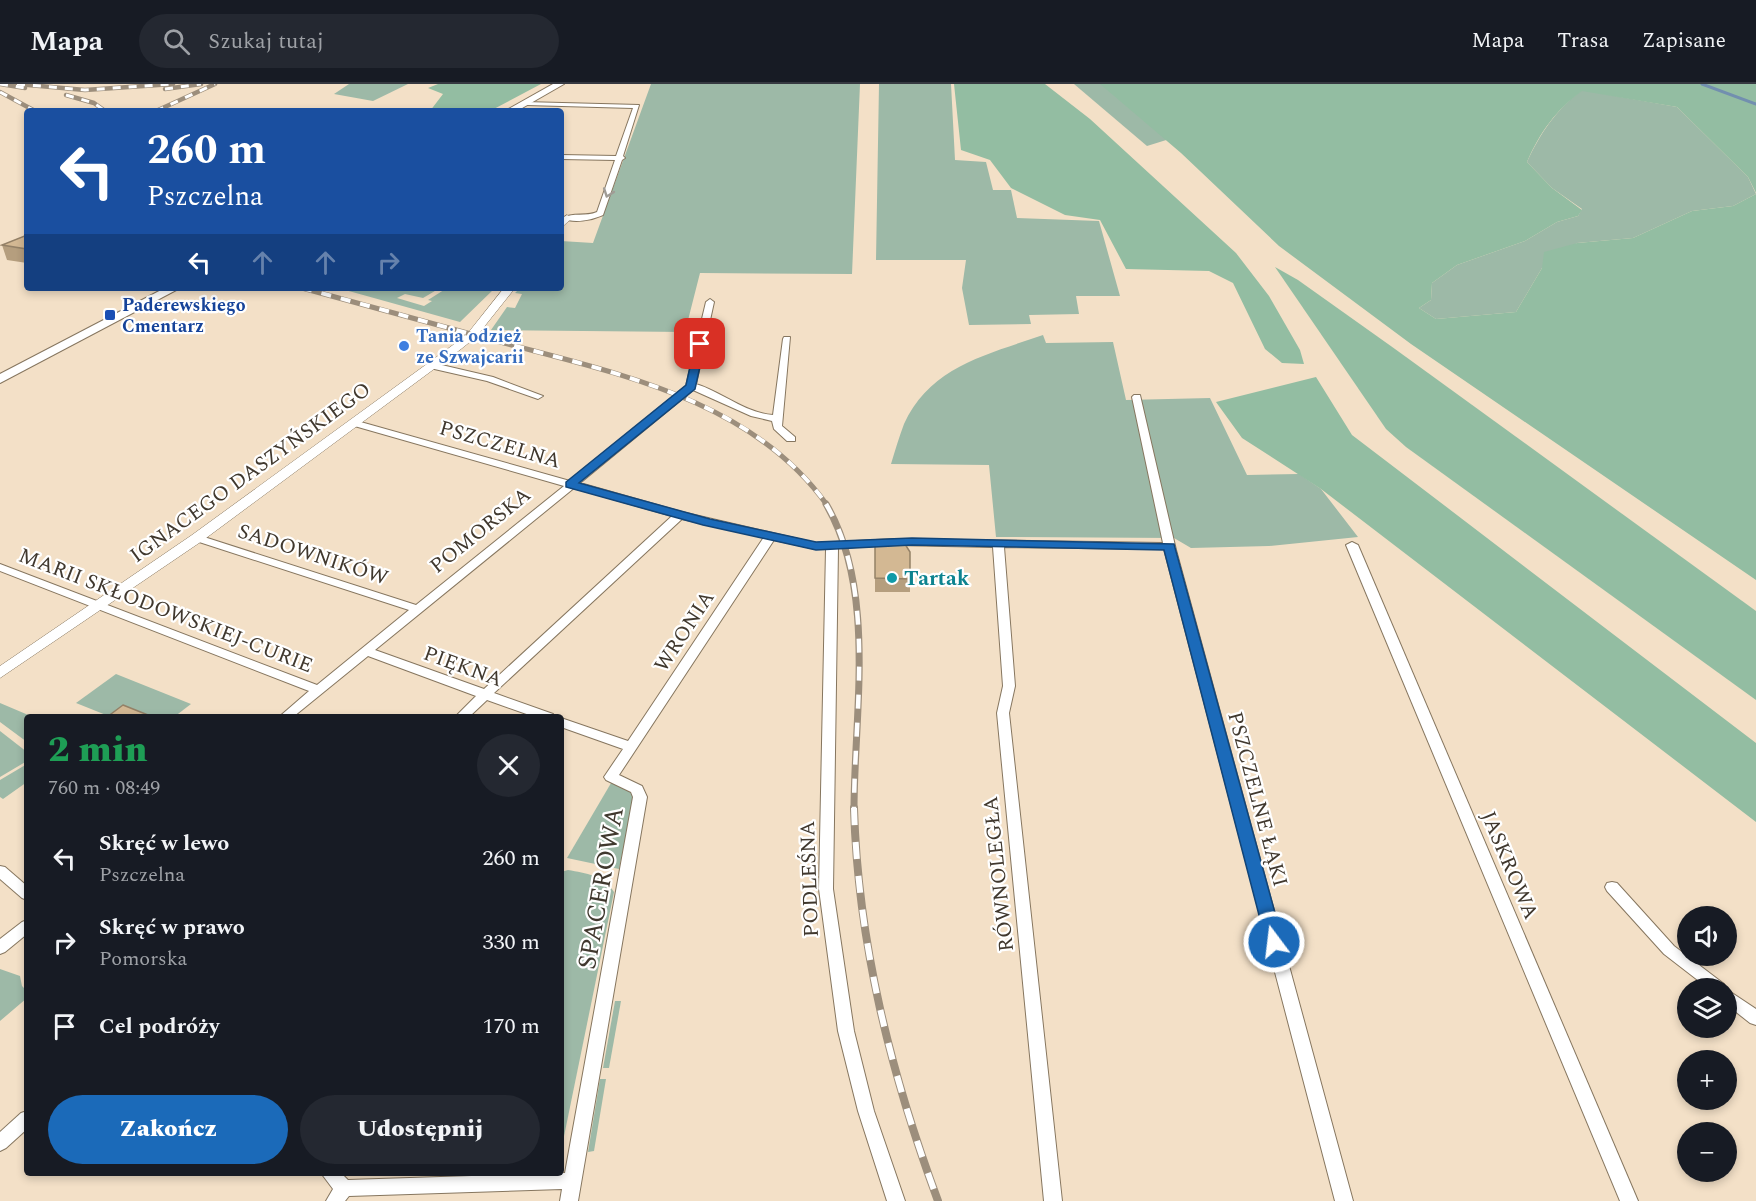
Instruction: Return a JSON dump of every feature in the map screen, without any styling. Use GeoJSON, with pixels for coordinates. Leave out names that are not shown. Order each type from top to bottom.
{"type":"FeatureCollection","features":[{"type":"Feature","properties":{"kind":"main road"},"geometry":{"type":"LineString","coordinates":[[516,108],[560,84]]}},
{"type":"Feature","properties":{"kind":"main road"},"geometry":{"type":"LineString","coordinates":[[0,379],[168,291]]}},
{"type":"Feature","properties":{"kind":"street"},"geometry":{"type":"LineString","coordinates":[[525,103],[630,104],[638,108],[600,213],[592,217],[564,220]]}},
{"type":"Feature","properties":{"kind":"street"},"geometry":{"type":"LineString","coordinates":[[564,157],[621,158]]}},
{"type":"Feature","properties":{"kind":"street","name":"IGNACEGO DASZYŃSKIEGO"},"geometry":{"type":"LineString","coordinates":[[0,673],[197,538],[433,366],[472,335],[508,291]]}},
{"type":"Feature","properties":{"kind":"street"},"geometry":{"type":"LineString","coordinates":[[710,302],[691,386],[715,394],[759,417],[777,418]]}},
{"type":"Feature","properties":{"kind":"street"},"geometry":{"type":"LineString","coordinates":[[787,339],[777,427],[791,439]]}},
{"type":"Feature","properties":{"kind":"street"},"geometry":{"type":"LineString","coordinates":[[433,366],[490,380],[538,396]]}},
{"type":"Feature","properties":{"kind":"street","name":"POMORSKA"},"geometry":{"type":"LineString","coordinates":[[289,714],[691,386]]}},
{"type":"Feature","properties":{"kind":"street","name":"PSZCZELNE ŁĄKI"},"geometry":{"type":"LineString","coordinates":[[1137,397],[1169,546],[1344,1201]]}},
{"type":"Feature","properties":{"kind":"street","name":"PSZCZELNA"},"geometry":{"type":"LineString","coordinates":[[354,423],[680,515],[770,537],[831,547],[878,542],[1169,546]]}},
{"type":"Feature","properties":{"kind":"street"},"geometry":{"type":"LineString","coordinates":[[464,714],[680,515]]}},
{"type":"Feature","properties":{"kind":"street","name":"WRONIA"},"geometry":{"type":"LineString","coordinates":[[632,747],[770,537]]}},
{"type":"Feature","properties":{"kind":"street","name":"SADOWNIKÓW"},"geometry":{"type":"LineString","coordinates":[[197,538],[417,609]]}},
{"type":"Feature","properties":{"kind":"street","name":"RÓWNOLEGŁA"},"geometry":{"type":"LineString","coordinates":[[998,543],[1009,686],[1003,713],[1053,1201]]}},
{"type":"Feature","properties":{"kind":"street","name":"JASKROWA"},"geometry":{"type":"LineString","coordinates":[[1352,545],[1629,1201]]}},
{"type":"Feature","properties":{"kind":"street","name":"PODLEŚNA"},"geometry":{"type":"LineString","coordinates":[[831,547],[826,889],[835,970],[846,1031],[866,1111],[896,1201]]}},
{"type":"Feature","properties":{"kind":"street","name":"MARII SKŁODOWSKIEJ-CURIE"},"geometry":{"type":"LineString","coordinates":[[0,567],[318,690]]}},
{"type":"Feature","properties":{"kind":"street","name":"PIĘKNA"},"geometry":{"type":"LineString","coordinates":[[365,651],[540,714]]}},
{"type":"Feature","properties":{"kind":"street"},"geometry":{"type":"LineString","coordinates":[[564,723],[632,747]]}},
{"type":"Feature","properties":{"kind":"street","name":"SPACEROWA"},"geometry":{"type":"LineString","coordinates":[[569,1201],[640,797],[637,789],[611,777],[632,747]]}},
{"type":"Feature","properties":{"kind":"street"},"geometry":{"type":"LineString","coordinates":[[0,871],[24,891]]}},
{"type":"Feature","properties":{"kind":"street"},"geometry":{"type":"LineString","coordinates":[[1612,887],[1669,950],[1706,978]]}},
{"type":"Feature","properties":{"kind":"street"},"geometry":{"type":"LineString","coordinates":[[0,948],[24,928]]}},
{"type":"Feature","properties":{"kind":"street"},"geometry":{"type":"LineString","coordinates":[[1737,1003],[1756,1018]]}},
{"type":"Feature","properties":{"kind":"street"},"geometry":{"type":"LineString","coordinates":[[0,1143],[24,1121]]}},
{"type":"Feature","properties":{"kind":"street"},"geometry":{"type":"LineString","coordinates":[[331,1176],[340,1195],[572,1181]]}},
{"type":"Feature","properties":{"kind":"green space"},"geometry":{"type":"Polygon","coordinates":[[[349,84],[408,84],[373,101],[334,94],[349,84]]]}},
{"type":"Feature","properties":{"kind":"green space"},"geometry":{"type":"Polygon","coordinates":[[[438,84],[541,84],[496,108],[432,108],[443,94],[428,88],[438,84]]]}},
{"type":"Feature","properties":{"kind":"green space"},"geometry":{"type":"Polygon","coordinates":[[[651,84],[860,84],[852,274],[700,273],[685,332],[491,330],[507,307],[515,308],[522,294],[515,293],[517,291],[564,291],[564,241],[593,243],[651,84]]]}},
{"type":"Feature","properties":{"kind":"green space"},"geometry":{"type":"Polygon","coordinates":[[[879,84],[951,84],[955,160],[986,162],[993,190],[1011,190],[1017,218],[1099,221],[1120,296],[1076,296],[1079,314],[1029,315],[1031,324],[969,325],[962,288],[966,260],[876,260],[879,84]]]}},
{"type":"Feature","properties":{"kind":"green space"},"geometry":{"type":"Polygon","coordinates":[[[954,84],[1045,84],[1090,119],[1236,253],[1269,296],[1300,350],[1304,364],[1282,363],[1265,349],[1233,283],[1209,271],[1126,269],[1100,220],[1065,215],[1011,188],[990,160],[961,150],[954,84]]]}},
{"type":"Feature","properties":{"kind":"green space"},"geometry":{"type":"Polygon","coordinates":[[[1074,84],[1272,84],[1224,122],[1147,146],[1074,84]]]}},
{"type":"Feature","properties":{"kind":"green space"},"geometry":{"type":"Polygon","coordinates":[[[1100,84],[1756,84],[1756,193],[1748,177],[1677,107],[1582,91],[1550,122],[1527,162],[1552,188],[1582,210],[1578,216],[1557,222],[1525,241],[1457,265],[1432,283],[1431,300],[1419,308],[1436,319],[1516,312],[1542,268],[1544,252],[1577,243],[1633,238],[1692,211],[1733,206],[1756,194],[1756,580],[1411,344],[1279,246],[1181,153],[1100,84]]]}},
{"type":"Feature","properties":{"kind":"green space"},"geometry":{"type":"Polygon","coordinates":[[[1582,90],[1677,107],[1748,177],[1756,194],[1733,206],[1692,211],[1633,238],[1577,243],[1542,268],[1516,312],[1436,319],[1419,308],[1431,300],[1432,283],[1457,265],[1525,241],[1557,222],[1578,216],[1582,209],[1552,188],[1527,162],[1550,122],[1564,105],[1582,90]]]}},
{"type":"Feature","properties":{"kind":"green space"},"geometry":{"type":"Polygon","coordinates":[[[1275,267],[1298,280],[1395,349],[1756,611],[1756,700],[1406,447],[1386,429],[1275,267]]]}},
{"type":"Feature","properties":{"kind":"green space"},"geometry":{"type":"Polygon","coordinates":[[[349,291],[435,291],[423,298],[405,294],[397,298],[424,306],[432,301],[428,300],[442,291],[492,291],[460,322],[349,291]]]}},
{"type":"Feature","properties":{"kind":"green space"},"geometry":{"type":"Polygon","coordinates":[[[1043,335],[1046,343],[1113,342],[1126,400],[1210,398],[1247,475],[1299,474],[1321,489],[1358,537],[1269,546],[1191,548],[1174,538],[996,537],[989,465],[891,464],[904,424],[915,404],[929,388],[945,375],[982,356],[1043,335]]]}},
{"type":"Feature","properties":{"kind":"green space"},"geometry":{"type":"Polygon","coordinates":[[[1316,377],[1352,435],[1756,743],[1756,822],[1321,489],[1242,438],[1216,402],[1316,377]]]}},
{"type":"Feature","properties":{"kind":"green space"},"geometry":{"type":"Polygon","coordinates":[[[116,674],[191,704],[178,714],[104,714],[76,703],[116,674]]]}},
{"type":"Feature","properties":{"kind":"green space"},"geometry":{"type":"Polygon","coordinates":[[[0,703],[26,714],[24,714],[24,740],[0,722],[0,703]]]}},
{"type":"Feature","properties":{"kind":"green space"},"geometry":{"type":"Polygon","coordinates":[[[0,731],[24,750],[24,763],[0,777],[0,731]]]}},
{"type":"Feature","properties":{"kind":"green space"},"geometry":{"type":"Polygon","coordinates":[[[24,766],[24,784],[3,799],[0,797],[0,780],[24,766]]]}},
{"type":"Feature","properties":{"kind":"green space"},"geometry":{"type":"Polygon","coordinates":[[[614,778],[630,787],[634,796],[619,869],[567,858],[614,778]]]}},
{"type":"Feature","properties":{"kind":"green space"},"geometry":{"type":"Polygon","coordinates":[[[564,871],[588,874],[600,879],[614,892],[564,1136],[564,871]]]}},
{"type":"Feature","properties":{"kind":"green space"},"geometry":{"type":"Polygon","coordinates":[[[0,969],[20,976],[24,988],[24,1001],[0,1021],[0,969]]]}},
{"type":"Feature","properties":{"kind":"green space"},"geometry":{"type":"Polygon","coordinates":[[[615,1001],[621,1001],[609,1068],[603,1068],[615,1001]]]}},
{"type":"Feature","properties":{"kind":"green space"},"geometry":{"type":"Polygon","coordinates":[[[600,1079],[606,1079],[594,1151],[588,1152],[600,1079]]]}},
{"type":"Feature","properties":{"kind":"building"},"geometry":{"type":"Polygon","coordinates":[[[24,236],[24,249],[2,245],[24,236]]]}},
{"type":"Feature","properties":{"kind":"building","name":"Tartak"},"geometry":{"type":"Polygon","coordinates":[[[875,540],[905,544],[910,552],[910,579],[875,578],[875,540]]]}},
{"type":"Feature","properties":{"kind":"building"},"geometry":{"type":"Polygon","coordinates":[[[123,705],[146,714],[111,714],[123,705]]]}},
{"type":"Feature","properties":{"kind":"waterway"},"geometry":{"type":"LineString","coordinates":[[1702,84],[1756,104]]}},
{"type":"Feature","properties":{"kind":"railway"},"geometry":{"type":"LineString","coordinates":[[0,84],[25,88]]}},
{"type":"Feature","properties":{"kind":"railway"},"geometry":{"type":"LineString","coordinates":[[17,84],[85,90],[173,84]]}},
{"type":"Feature","properties":{"kind":"railway"},"geometry":{"type":"LineString","coordinates":[[165,89],[201,84]]}},
{"type":"Feature","properties":{"kind":"railway"},"geometry":{"type":"LineString","coordinates":[[163,108],[215,84]]}},
{"type":"Feature","properties":{"kind":"railway"},"geometry":{"type":"LineString","coordinates":[[0,92],[29,108]]}},
{"type":"Feature","properties":{"kind":"railway"},"geometry":{"type":"LineString","coordinates":[[66,95],[94,103],[101,108]]}},
{"type":"Feature","properties":{"kind":"railway"},"geometry":{"type":"LineString","coordinates":[[313,291],[593,367],[638,380],[681,397],[723,416],[762,440],[797,469],[827,505]]}},
{"type":"Feature","properties":{"kind":"railway"},"geometry":{"type":"LineString","coordinates":[[826,504],[842,538],[852,575],[857,613],[859,693],[854,809]]}},
{"type":"Feature","properties":{"kind":"railway"},"geometry":{"type":"LineString","coordinates":[[854,809],[862,909],[880,1008],[906,1105],[938,1201]]}},
{"type":"Feature","properties":{"kind":"place","name":"Paderewskiego Cmentarz"},"geometry":{"type":"Point","coordinates":[110,315]}},
{"type":"Feature","properties":{"kind":"place","name":"Tania odzież ze Szwajcarii"},"geometry":{"type":"Point","coordinates":[404,346]}},
{"type":"Feature","properties":{"kind":"place","name":"Tartak"},"geometry":{"type":"Point","coordinates":[892,578]}},
{"type":"Feature","properties":{"kind":"route"},"geometry":{"type":"LineString","coordinates":[[700,344],[691,386],[570,484],[742,531],[816,546],[831,547],[862,542],[912,542],[1169,546],[1274,942]]}}]}
